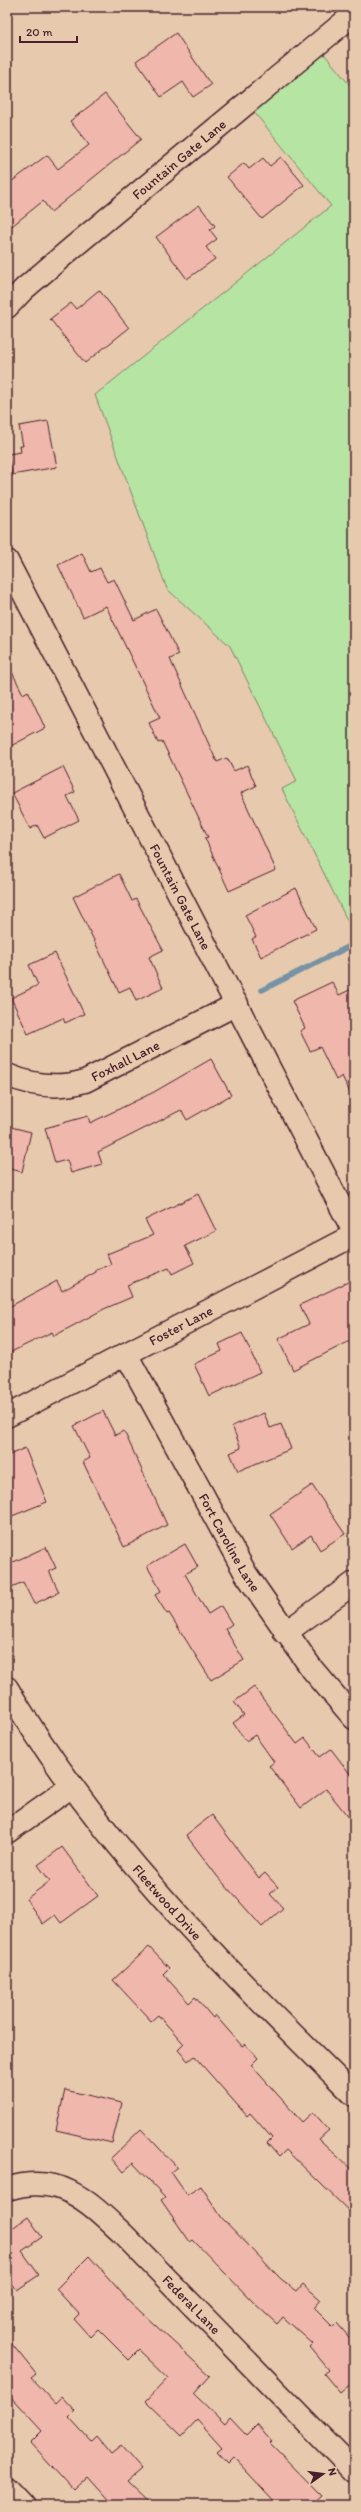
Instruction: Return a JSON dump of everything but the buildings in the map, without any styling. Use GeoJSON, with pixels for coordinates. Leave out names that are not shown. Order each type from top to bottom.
{"type":"FeatureCollection","features":[{"type":"Feature","properties":{"kind":"street","name":"Fountain Gate Lane"},"geometry":{"type":"LineString","coordinates":[[7,307],[62,256],[354,14]]}},
{"type":"Feature","properties":{"kind":"street","name":"Fountain Gate Lane"},"geometry":{"type":"LineString","coordinates":[[7,561],[354,1232]]}},
{"type":"Feature","properties":{"kind":"street","name":"Foxhall Lane"},"geometry":{"type":"LineString","coordinates":[[7,1076],[41,1086],[67,1085],[85,1081],[237,1004]]}},
{"type":"Feature","properties":{"kind":"street","name":"Foster Lane"},"geometry":{"type":"LineString","coordinates":[[7,1416],[354,1235]]}},
{"type":"Feature","properties":{"kind":"street","name":"Fort Caroline Lane"},"geometry":{"type":"LineString","coordinates":[[126,1354],[222,1533],[250,1581],[285,1633],[312,1669],[354,1718]]}},
{"type":"Feature","properties":{"kind":"street"},"geometry":{"type":"LineString","coordinates":[[285,1633],[354,1583]]}},
{"type":"Feature","properties":{"kind":"street","name":"Fleetwood Drive"},"geometry":{"type":"LineString","coordinates":[[7,1688],[72,1786],[135,1868],[170,1907],[354,2095]]}},
{"type":"Feature","properties":{"kind":"street"},"geometry":{"type":"LineString","coordinates":[[7,1832],[72,1786]]}},
{"type":"Feature","properties":{"kind":"street","name":"Federal Lane"},"geometry":{"type":"LineString","coordinates":[[7,2189],[30,2183],[55,2185],[71,2191],[91,2205],[124,2235],[354,2471]]}},
{"type":"Feature","properties":{"kind":"street"},"geometry":{"type":"LineString","coordinates":[[7,2488],[23,2505]]}},
{"type":"Feature","properties":{"kind":"green space"},"geometry":{"type":"Polygon","coordinates":[[[324,54],[354,90],[354,934],[282,789],[297,781],[230,646],[167,589],[95,395],[331,206],[254,112],[324,54]]]}},
{"type":"Feature","properties":{"kind":"waterway"},"geometry":{"type":"LineString","coordinates":[[262,990],[354,944]]}}]}
